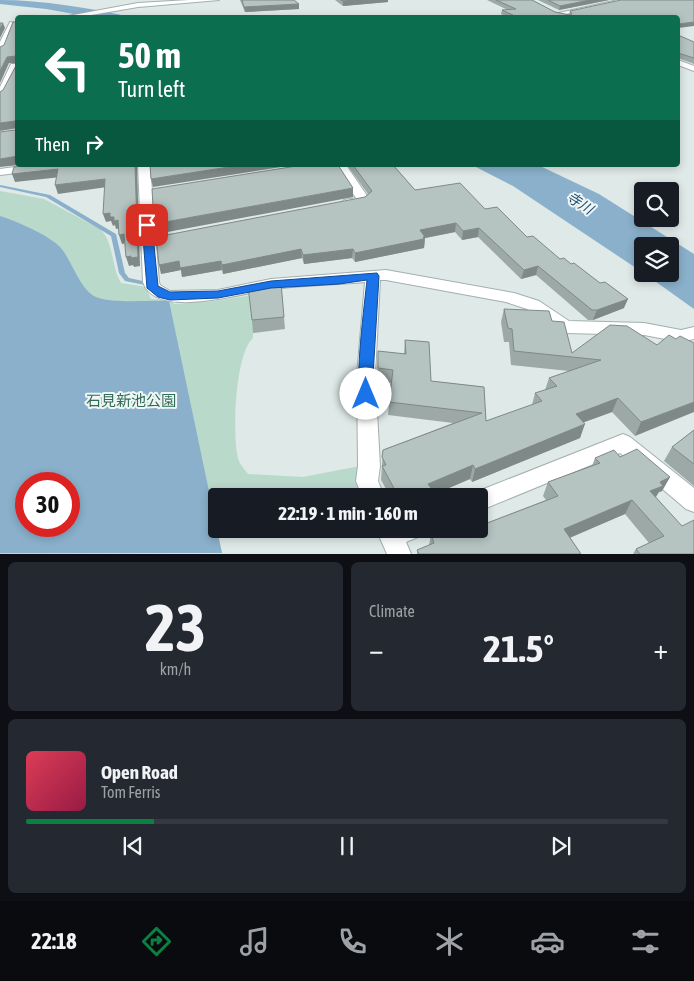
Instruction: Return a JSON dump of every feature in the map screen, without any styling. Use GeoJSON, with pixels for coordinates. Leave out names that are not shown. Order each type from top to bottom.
{"type":"FeatureCollection","features":[{"type":"Feature","properties":{"kind":"street"},"geometry":{"type":"LineString","coordinates":[[76,15],[138,5],[216,0]]}},
{"type":"Feature","properties":{"kind":"street"},"geometry":{"type":"LineString","coordinates":[[561,15],[555,12],[627,0]]}},
{"type":"Feature","properties":{"kind":"street"},"geometry":{"type":"LineString","coordinates":[[0,24],[15,23]]}},
{"type":"Feature","properties":{"kind":"street"},"geometry":{"type":"LineString","coordinates":[[0,50],[15,23]]}},
{"type":"Feature","properties":{"kind":"street"},"geometry":{"type":"LineString","coordinates":[[680,63],[694,69]]}},
{"type":"Feature","properties":{"kind":"street"},"geometry":{"type":"LineString","coordinates":[[0,96],[13,66]]}},
{"type":"Feature","properties":{"kind":"street"},"geometry":{"type":"LineString","coordinates":[[0,172],[41,167]]}},
{"type":"Feature","properties":{"kind":"street"},"geometry":{"type":"LineString","coordinates":[[144,167],[150,193],[153,240],[153,288],[162,294],[170,296],[218,294],[271,284],[386,275],[508,297],[533,305],[566,327],[644,329],[690,339]]}},
{"type":"Feature","properties":{"kind":"street"},"geometry":{"type":"LineString","coordinates":[[334,205],[364,200],[341,167]]}},
{"type":"Feature","properties":{"kind":"street"},"geometry":{"type":"LineString","coordinates":[[370,488],[367,481],[369,466],[366,376],[373,276]]}},
{"type":"Feature","properties":{"kind":"street"},"geometry":{"type":"LineString","coordinates":[[488,497],[623,443],[694,502]]}},
{"type":"Feature","properties":{"kind":"green space","name":"石見新池公園"},"geometry":{"type":"Polygon","coordinates":[[[0,191],[44,199],[100,229],[108,241],[115,269],[121,283],[146,287],[151,299],[172,300],[174,304],[207,302],[253,295],[253,338],[242,360],[235,414],[238,458],[248,474],[303,477],[360,466],[358,488],[208,488],[208,538],[218,538],[222,553],[0,554],[0,191]]]}},
{"type":"Feature","properties":{"kind":"water"},"geometry":{"type":"Polygon","coordinates":[[[0,0],[32,1],[120,15],[80,15],[0,4],[0,0]]]}},
{"type":"Feature","properties":{"kind":"water","name":"寺川"},"geometry":{"type":"Polygon","coordinates":[[[476,167],[542,167],[599,194],[634,216],[634,227],[651,227],[667,237],[634,237],[634,267],[513,186],[476,167]]]}},
{"type":"Feature","properties":{"kind":"water","name":"石見新池公園"},"geometry":{"type":"Polygon","coordinates":[[[0,216],[32,229],[56,243],[65,254],[85,288],[96,297],[122,301],[169,301],[208,488],[208,538],[219,538],[222,553],[0,553],[0,216]]]}},
{"type":"Feature","properties":{"kind":"water"},"geometry":{"type":"Polygon","coordinates":[[[679,245],[694,254],[694,309],[656,282],[679,282],[679,245]]]}},
{"type":"Feature","properties":{"kind":"building"},"geometry":{"type":"Polygon","coordinates":[[[242,0],[294,0],[299,4],[244,7],[242,0]]]}},
{"type":"Feature","properties":{"kind":"building"},"geometry":{"type":"Polygon","coordinates":[[[496,0],[532,0],[555,12],[570,15],[513,15],[502,10],[516,9],[496,0]]]}},
{"type":"Feature","properties":{"kind":"building"},"geometry":{"type":"Polygon","coordinates":[[[548,0],[590,0],[560,6],[548,0]]]}},
{"type":"Feature","properties":{"kind":"building"},"geometry":{"type":"Polygon","coordinates":[[[621,0],[694,0],[694,22],[680,24],[680,15],[570,15],[572,14],[570,11],[621,0]]]}},
{"type":"Feature","properties":{"kind":"building"},"geometry":{"type":"Polygon","coordinates":[[[13,22],[15,22],[15,56],[7,57],[0,71],[0,47],[4,45],[13,22]]]}},
{"type":"Feature","properties":{"kind":"building"},"geometry":{"type":"Polygon","coordinates":[[[680,36],[694,42],[694,58],[680,54],[680,36]]]}},
{"type":"Feature","properties":{"kind":"building"},"geometry":{"type":"Polygon","coordinates":[[[15,68],[15,121],[0,123],[0,92],[3,90],[15,68]]]}},
{"type":"Feature","properties":{"kind":"building"},"geometry":{"type":"Polygon","coordinates":[[[15,130],[15,156],[0,159],[0,132],[15,130]]]}},
{"type":"Feature","properties":{"kind":"building"},"geometry":{"type":"Polygon","coordinates":[[[14,167],[135,167],[138,257],[126,257],[124,234],[119,235],[118,220],[114,221],[114,217],[110,217],[110,213],[103,214],[105,179],[55,185],[58,169],[12,174],[14,167]]]}},
{"type":"Feature","properties":{"kind":"building"},"geometry":{"type":"Polygon","coordinates":[[[150,167],[229,167],[151,179],[150,167]]]}},
{"type":"Feature","properties":{"kind":"building"},"geometry":{"type":"Polygon","coordinates":[[[290,167],[339,167],[353,188],[154,224],[152,189],[290,167]]]}},
{"type":"Feature","properties":{"kind":"building"},"geometry":{"type":"Polygon","coordinates":[[[354,167],[395,167],[415,190],[460,183],[485,209],[497,207],[527,237],[533,236],[560,259],[564,258],[571,264],[574,263],[600,283],[605,282],[628,299],[592,310],[538,266],[524,270],[479,228],[463,231],[456,223],[420,230],[425,237],[423,237],[424,239],[355,253],[353,249],[303,255],[301,249],[222,265],[221,261],[180,268],[179,261],[159,265],[156,237],[365,197],[372,191],[354,167]]]}},
{"type":"Feature","properties":{"kind":"building"},"geometry":{"type":"Polygon","coordinates":[[[281,283],[284,317],[252,320],[248,286],[281,283]]]}},
{"type":"Feature","properties":{"kind":"building"},"geometry":{"type":"Polygon","coordinates":[[[504,309],[549,311],[552,321],[564,322],[572,353],[610,325],[627,326],[657,345],[669,335],[676,339],[680,336],[694,343],[694,402],[641,422],[618,398],[576,414],[585,424],[475,469],[473,465],[428,484],[431,488],[394,488],[382,466],[386,465],[382,457],[383,450],[482,413],[389,402],[393,370],[378,368],[378,351],[406,354],[405,340],[429,342],[431,381],[484,387],[486,421],[542,401],[535,393],[557,386],[549,378],[601,360],[514,351],[512,329],[508,328],[504,309]]]}},
{"type":"Feature","properties":{"kind":"building"},"geometry":{"type":"Polygon","coordinates":[[[694,430],[694,464],[672,447],[694,430]]]}},
{"type":"Feature","properties":{"kind":"building"},"geometry":{"type":"Polygon","coordinates":[[[637,449],[670,477],[660,482],[663,486],[650,491],[682,526],[694,520],[694,554],[640,554],[636,549],[664,536],[632,500],[564,529],[581,554],[419,554],[417,550],[434,543],[432,538],[488,538],[488,523],[558,496],[548,482],[600,463],[595,458],[614,450],[620,457],[637,449]]]}},
{"type":"Feature","properties":{"kind":"waterway"},"geometry":{"type":"LineString","coordinates":[[0,186],[48,196],[114,235],[122,273],[127,280],[145,283]]}},
{"type":"Feature","properties":{"kind":"route"},"geometry":{"type":"LineString","coordinates":[[147,225],[151,282],[153,288],[158,292],[170,296],[218,294],[271,284],[373,276],[366,394]]}}]}
